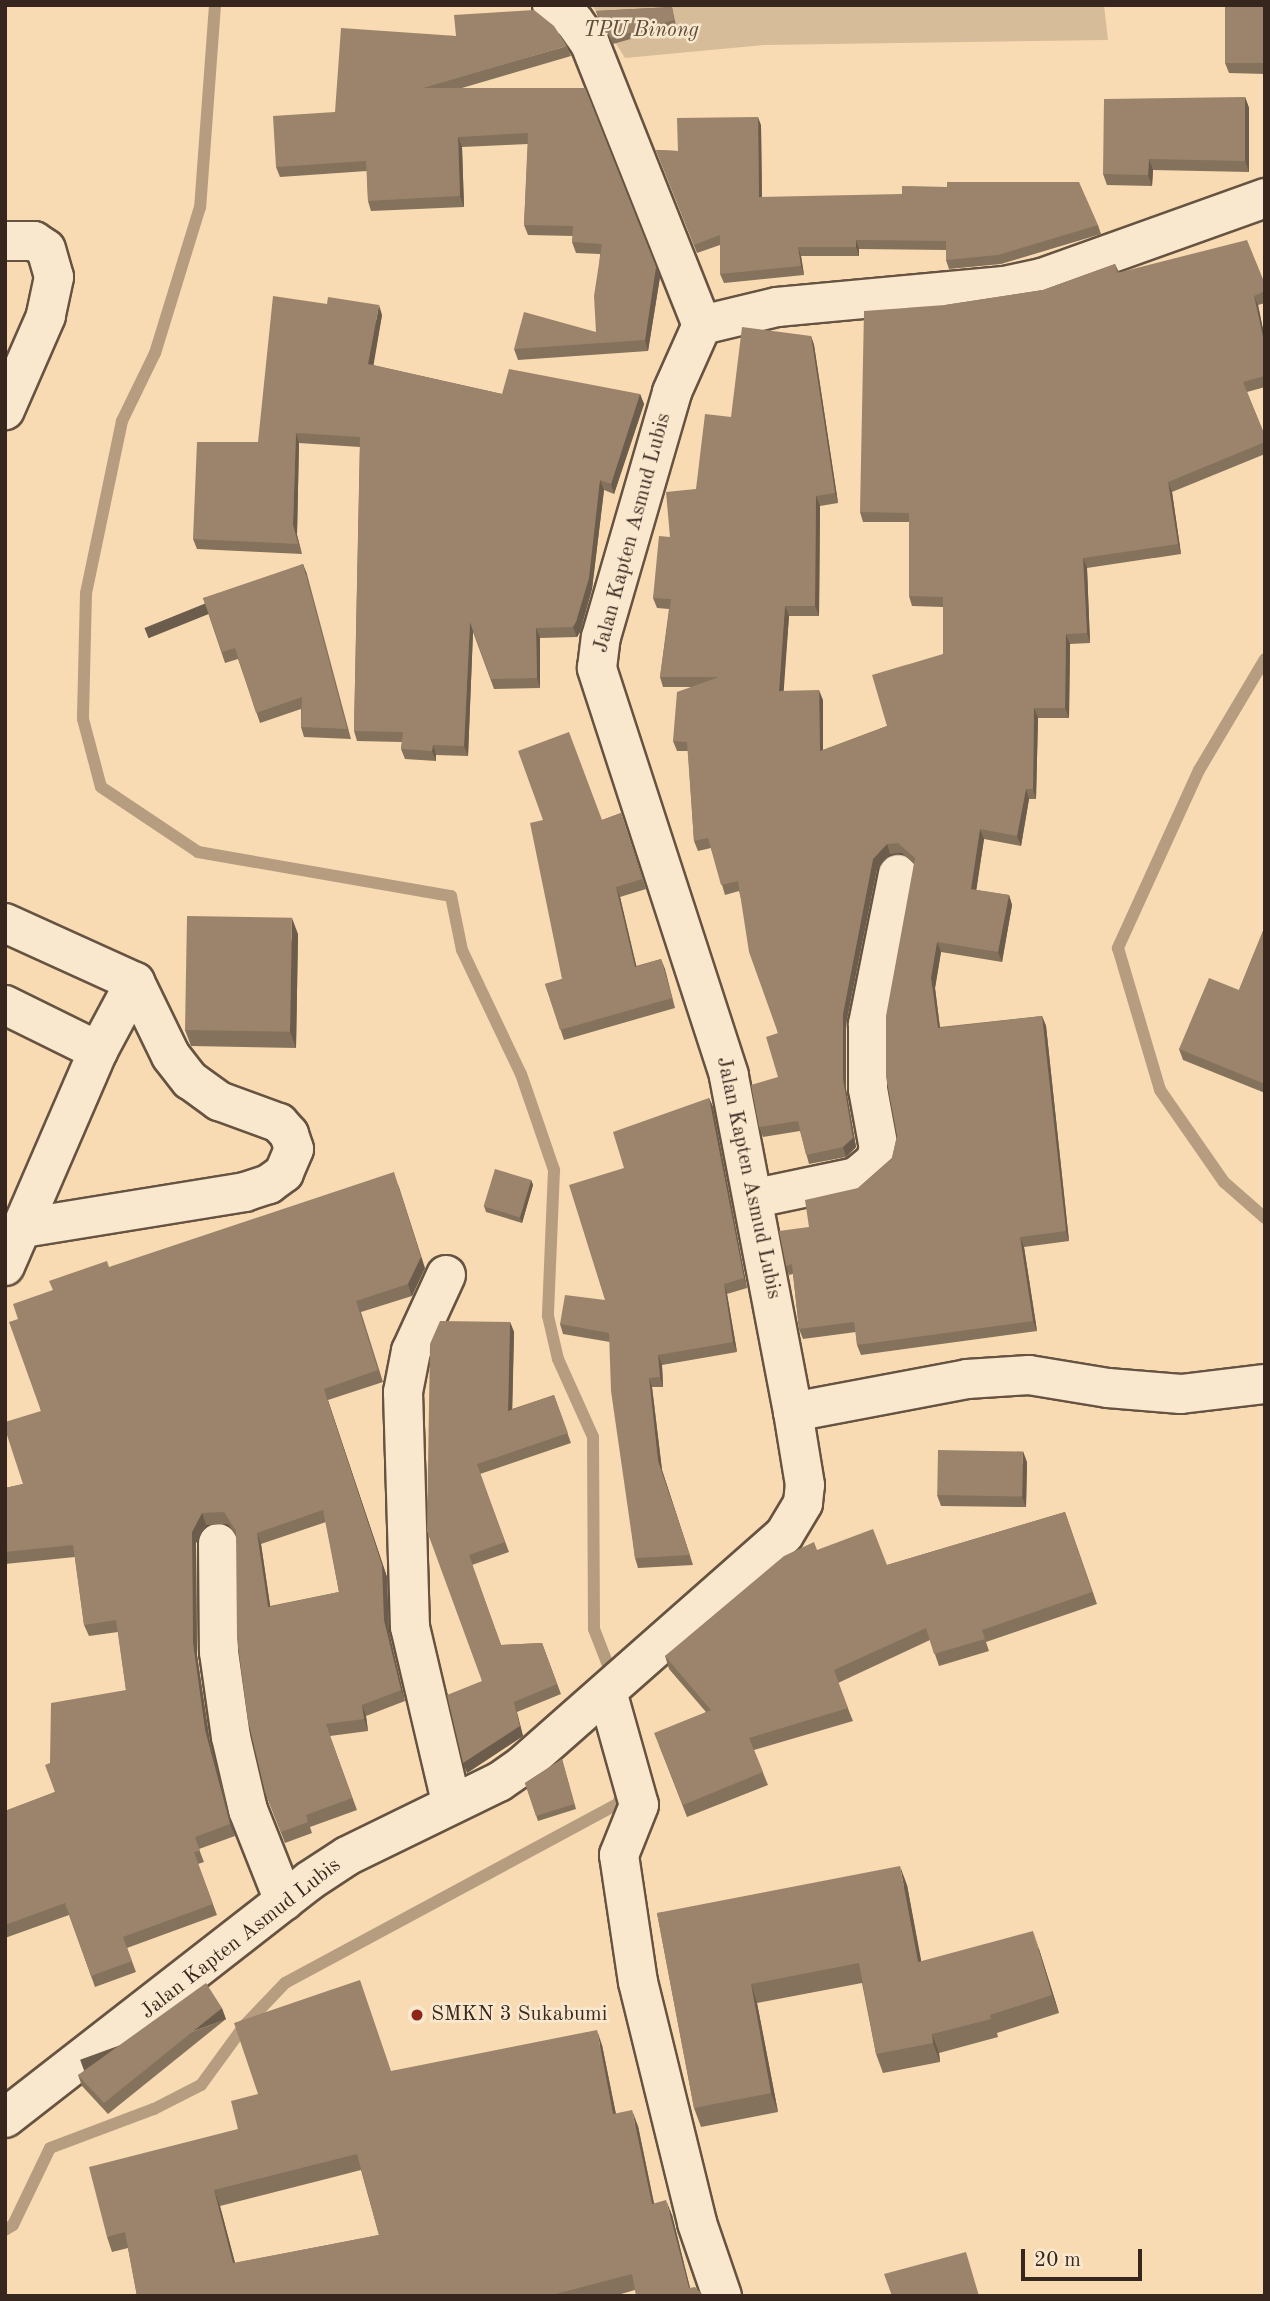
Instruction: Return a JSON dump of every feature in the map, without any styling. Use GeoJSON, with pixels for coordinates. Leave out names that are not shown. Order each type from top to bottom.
{"type":"FeatureCollection","features":[{"type":"Feature","properties":{"kind":"street"},"geometry":{"type":"LineString","coordinates":[[552,5],[575,21],[590,44],[702,325],[777,307],[1004,286],[1042,278],[1263,197]]}},
{"type":"Feature","properties":{"kind":"street"},"geometry":{"type":"LineString","coordinates":[[5,241],[34,242],[46,248],[54,276],[46,316],[5,410]]}},
{"type":"Feature","properties":{"kind":"street","name":"Jalan Kapten Asmud Lubis"},"geometry":{"type":"LineString","coordinates":[[5,2118],[284,1901],[347,1856],[451,1802],[499,1782],[608,1695],[784,1535],[797,1517],[805,1485],[756,1198],[729,1075],[597,668],[601,637],[672,392],[702,325]]}},
{"type":"Feature","properties":{"kind":"street"},"geometry":{"type":"LineString","coordinates":[[756,1198],[856,1177],[875,1161],[879,1149],[868,1089],[868,1024],[898,874]]}},
{"type":"Feature","properties":{"kind":"street"},"geometry":{"type":"LineString","coordinates":[[5,923],[135,982],[171,1056],[190,1080],[219,1101],[279,1123],[292,1141],[289,1161],[270,1184],[245,1192],[22,1228]]}},
{"type":"Feature","properties":{"kind":"street"},"geometry":{"type":"LineString","coordinates":[[5,1266],[98,1051],[135,982]]}},
{"type":"Feature","properties":{"kind":"street"},"geometry":{"type":"LineString","coordinates":[[5,1005],[98,1051]]}},
{"type":"Feature","properties":{"kind":"street"},"geometry":{"type":"LineString","coordinates":[[446,1275],[411,1351],[403,1392],[410,1627],[451,1802]]}},
{"type":"Feature","properties":{"kind":"street"},"geometry":{"type":"LineString","coordinates":[[793,1412],[967,1379],[1029,1375],[1108,1388],[1181,1394],[1265,1384]]}},
{"type":"Feature","properties":{"kind":"street"},"geometry":{"type":"LineString","coordinates":[[218,1543],[219,1652],[231,1737],[248,1810],[284,1901]]}},
{"type":"Feature","properties":{"kind":"street"},"geometry":{"type":"LineString","coordinates":[[608,1695],[639,1805],[619,1854],[638,1982],[697,2223],[722,2296]]}},
{"type":"Feature","properties":{"kind":"green space","name":"TPU Binong"},"geometry":{"type":"Polygon","coordinates":[[[592,5],[1104,5],[1108,40],[765,45],[625,58],[592,5]]]}},
{"type":"Feature","properties":{"kind":"building"},"geometry":{"type":"Polygon","coordinates":[[[1225,5],[1265,5],[1265,63],[1225,63],[1225,5]]]}},
{"type":"Feature","properties":{"kind":"building"},"geometry":{"type":"Polygon","coordinates":[[[672,7],[674,20],[611,38],[596,11],[672,7]]]}},
{"type":"Feature","properties":{"kind":"building"},"geometry":{"type":"Polygon","coordinates":[[[534,10],[554,26],[567,46],[423,88],[585,88],[656,267],[645,340],[514,349],[524,312],[596,332],[594,296],[602,244],[572,242],[573,226],[524,225],[528,133],[458,137],[460,196],[368,201],[366,161],[276,167],[273,116],[335,112],[341,28],[456,36],[454,15],[534,10]]]}},
{"type":"Feature","properties":{"kind":"building"},"geometry":{"type":"Polygon","coordinates":[[[1245,97],[1245,161],[1149,159],[1148,175],[1103,174],[1104,99],[1245,97]]]}},
{"type":"Feature","properties":{"kind":"building"},"geometry":{"type":"Polygon","coordinates":[[[758,117],[759,197],[902,194],[902,186],[947,187],[947,182],[1079,182],[1098,225],[998,255],[946,260],[946,241],[856,240],[856,247],[798,247],[801,266],[720,274],[720,235],[694,245],[656,150],[678,151],[677,118],[758,117]]]}},
{"type":"Feature","properties":{"kind":"building"},"geometry":{"type":"Polygon","coordinates":[[[1247,240],[1265,284],[1265,291],[1254,296],[1265,346],[1265,376],[1243,382],[1265,442],[1168,482],[1178,544],[1083,558],[1087,633],[1066,634],[1065,708],[1034,708],[1033,789],[1026,789],[1017,836],[980,829],[971,889],[1009,895],[998,952],[937,942],[931,978],[938,1028],[1042,1016],[1066,1231],[1020,1237],[1033,1321],[857,1345],[854,1322],[799,1329],[792,1264],[786,1266],[779,1231],[809,1227],[805,1200],[858,1188],[892,1158],[897,1136],[886,1077],[886,1016],[915,858],[898,843],[887,844],[873,859],[843,1014],[843,1079],[853,1138],[843,1147],[806,1155],[798,1121],[759,1127],[751,1085],[778,1077],[766,1037],[778,1033],[749,952],[738,881],[721,885],[708,838],[694,841],[687,742],[673,741],[677,692],[719,677],[660,677],[671,599],[653,598],[659,536],[670,537],[666,492],[696,489],[705,414],[731,417],[742,327],[811,336],[835,493],[816,496],[815,606],[785,606],[779,691],[819,690],[820,751],[887,726],[872,675],[943,654],[943,597],[909,596],[909,513],[860,512],[864,311],[945,305],[1043,290],[1115,264],[1117,273],[1247,240]]]}},
{"type":"Feature","properties":{"kind":"building"},"geometry":{"type":"Polygon","coordinates":[[[273,296],[327,304],[328,297],[379,305],[368,364],[502,394],[509,369],[640,394],[611,484],[600,480],[589,578],[576,622],[573,627],[536,628],[537,678],[491,679],[470,622],[464,746],[433,745],[432,751],[401,749],[403,732],[354,731],[360,437],[296,433],[293,525],[298,544],[193,539],[197,442],[258,442],[273,296]]]}},
{"type":"Feature","properties":{"kind":"building"},"geometry":{"type":"Polygon","coordinates":[[[303,564],[347,729],[301,727],[302,697],[256,713],[235,648],[222,652],[203,598],[303,564]]]}},
{"type":"Feature","properties":{"kind":"building"},"geometry":{"type":"Polygon","coordinates":[[[569,732],[602,820],[621,813],[642,879],[616,887],[635,967],[661,959],[672,998],[560,1030],[545,984],[562,979],[530,823],[543,820],[518,751],[569,732]]]}},
{"type":"Feature","properties":{"kind":"building"},"geometry":{"type":"Polygon","coordinates":[[[187,916],[292,918],[290,1032],[185,1030],[187,916]]]}},
{"type":"Feature","properties":{"kind":"building"},"geometry":{"type":"Polygon","coordinates":[[[1265,926],[1265,1084],[1179,1049],[1209,978],[1239,990],[1265,926]]]}},
{"type":"Feature","properties":{"kind":"building"},"geometry":{"type":"Polygon","coordinates":[[[709,1098],[744,1278],[724,1284],[733,1342],[658,1355],[660,1377],[649,1378],[658,1461],[690,1555],[635,1558],[611,1391],[609,1333],[560,1324],[565,1295],[605,1300],[569,1185],[624,1168],[613,1132],[709,1098]]]}},
{"type":"Feature","properties":{"kind":"building"},"geometry":{"type":"Polygon","coordinates":[[[495,1169],[531,1180],[520,1217],[484,1206],[495,1169]]]}},
{"type":"Feature","properties":{"kind":"building"},"geometry":{"type":"Polygon","coordinates":[[[394,1172],[421,1257],[408,1284],[356,1301],[378,1370],[324,1389],[382,1565],[384,1620],[401,1690],[362,1705],[364,1719],[326,1724],[352,1798],[306,1815],[308,1822],[281,1832],[265,1792],[248,1721],[237,1639],[236,1531],[224,1512],[202,1513],[192,1532],[193,1643],[205,1730],[230,1824],[195,1837],[200,1851],[194,1852],[213,1904],[123,1937],[132,1961],[91,1976],[65,1903],[5,1925],[5,1811],[55,1792],[45,1765],[50,1763],[51,1703],[126,1690],[116,1620],[84,1625],[73,1545],[5,1552],[5,1488],[23,1484],[5,1422],[41,1411],[9,1322],[18,1319],[13,1304],[53,1290],[49,1281],[107,1261],[109,1267],[394,1172]],[[323,1510],[257,1533],[268,1607],[339,1592],[323,1510]]]}},
{"type":"Feature","properties":{"kind":"building"},"geometry":{"type":"Polygon","coordinates":[[[440,1321],[510,1322],[508,1411],[554,1395],[568,1433],[477,1464],[505,1542],[469,1555],[501,1645],[542,1643],[557,1684],[514,1702],[520,1726],[463,1763],[447,1695],[482,1681],[427,1531],[430,1344],[440,1321]]]}},
{"type":"Feature","properties":{"kind":"building"},"geometry":{"type":"Polygon","coordinates":[[[938,1450],[1023,1451],[1022,1496],[937,1495],[938,1450]]]}},
{"type":"Feature","properties":{"kind":"building"},"geometry":{"type":"Polygon","coordinates":[[[1065,1512],[1092,1592],[982,1630],[985,1639],[934,1654],[926,1628],[834,1670],[848,1708],[749,1738],[763,1772],[683,1805],[654,1733],[711,1710],[665,1656],[784,1556],[814,1542],[817,1550],[873,1529],[887,1565],[1065,1512]]]}},
{"type":"Feature","properties":{"kind":"building"},"geometry":{"type":"Polygon","coordinates":[[[562,1759],[574,1804],[536,1816],[525,1783],[562,1759]]]}},
{"type":"Feature","properties":{"kind":"building"},"geometry":{"type":"Polygon","coordinates":[[[900,1866],[918,1962],[1033,1931],[1052,1995],[990,2015],[991,2019],[932,2034],[933,2043],[876,2054],[859,1963],[751,1984],[771,2093],[694,2108],[657,1913],[900,1866]]]}},
{"type":"Feature","properties":{"kind":"building"},"geometry":{"type":"Polygon","coordinates":[[[360,1980],[391,2071],[597,2030],[613,2114],[632,2110],[652,2204],[666,2200],[689,2288],[695,2287],[704,2296],[636,2296],[632,2274],[548,2296],[137,2296],[125,2232],[107,2237],[89,2167],[238,2129],[231,2101],[258,2094],[234,2023],[360,1980]],[[357,2154],[214,2190],[233,2263],[379,2235],[357,2154]]]}},
{"type":"Feature","properties":{"kind":"building"},"geometry":{"type":"Polygon","coordinates":[[[206,1983],[222,2008],[104,2103],[78,2075],[206,1983]]]}},
{"type":"Feature","properties":{"kind":"building"},"geometry":{"type":"Polygon","coordinates":[[[966,2252],[979,2296],[892,2296],[884,2274],[966,2252]]]}},
{"type":"Feature","properties":{"kind":"waterway"},"geometry":{"type":"LineString","coordinates":[[215,5],[200,207],[155,353],[122,421],[86,593],[83,719],[101,787],[198,852],[451,896],[462,950],[521,1074],[554,1170],[548,1316],[558,1359],[593,1437],[594,1629],[613,1678]]}},
{"type":"Feature","properties":{"kind":"waterway"},"geometry":{"type":"LineString","coordinates":[[1265,659],[1199,770],[1118,948],[1160,1090],[1224,1182],[1265,1218]]}},
{"type":"Feature","properties":{"kind":"waterway"},"geometry":{"type":"LineString","coordinates":[[5,2230],[13,2225],[50,2148],[154,2109],[201,2085],[244,2026],[285,1983],[618,1804],[624,1787]]}},
{"type":"Feature","properties":{"kind":"place","name":"SMKN 3 Sukabumi"},"geometry":{"type":"Point","coordinates":[417,2015]}}]}
